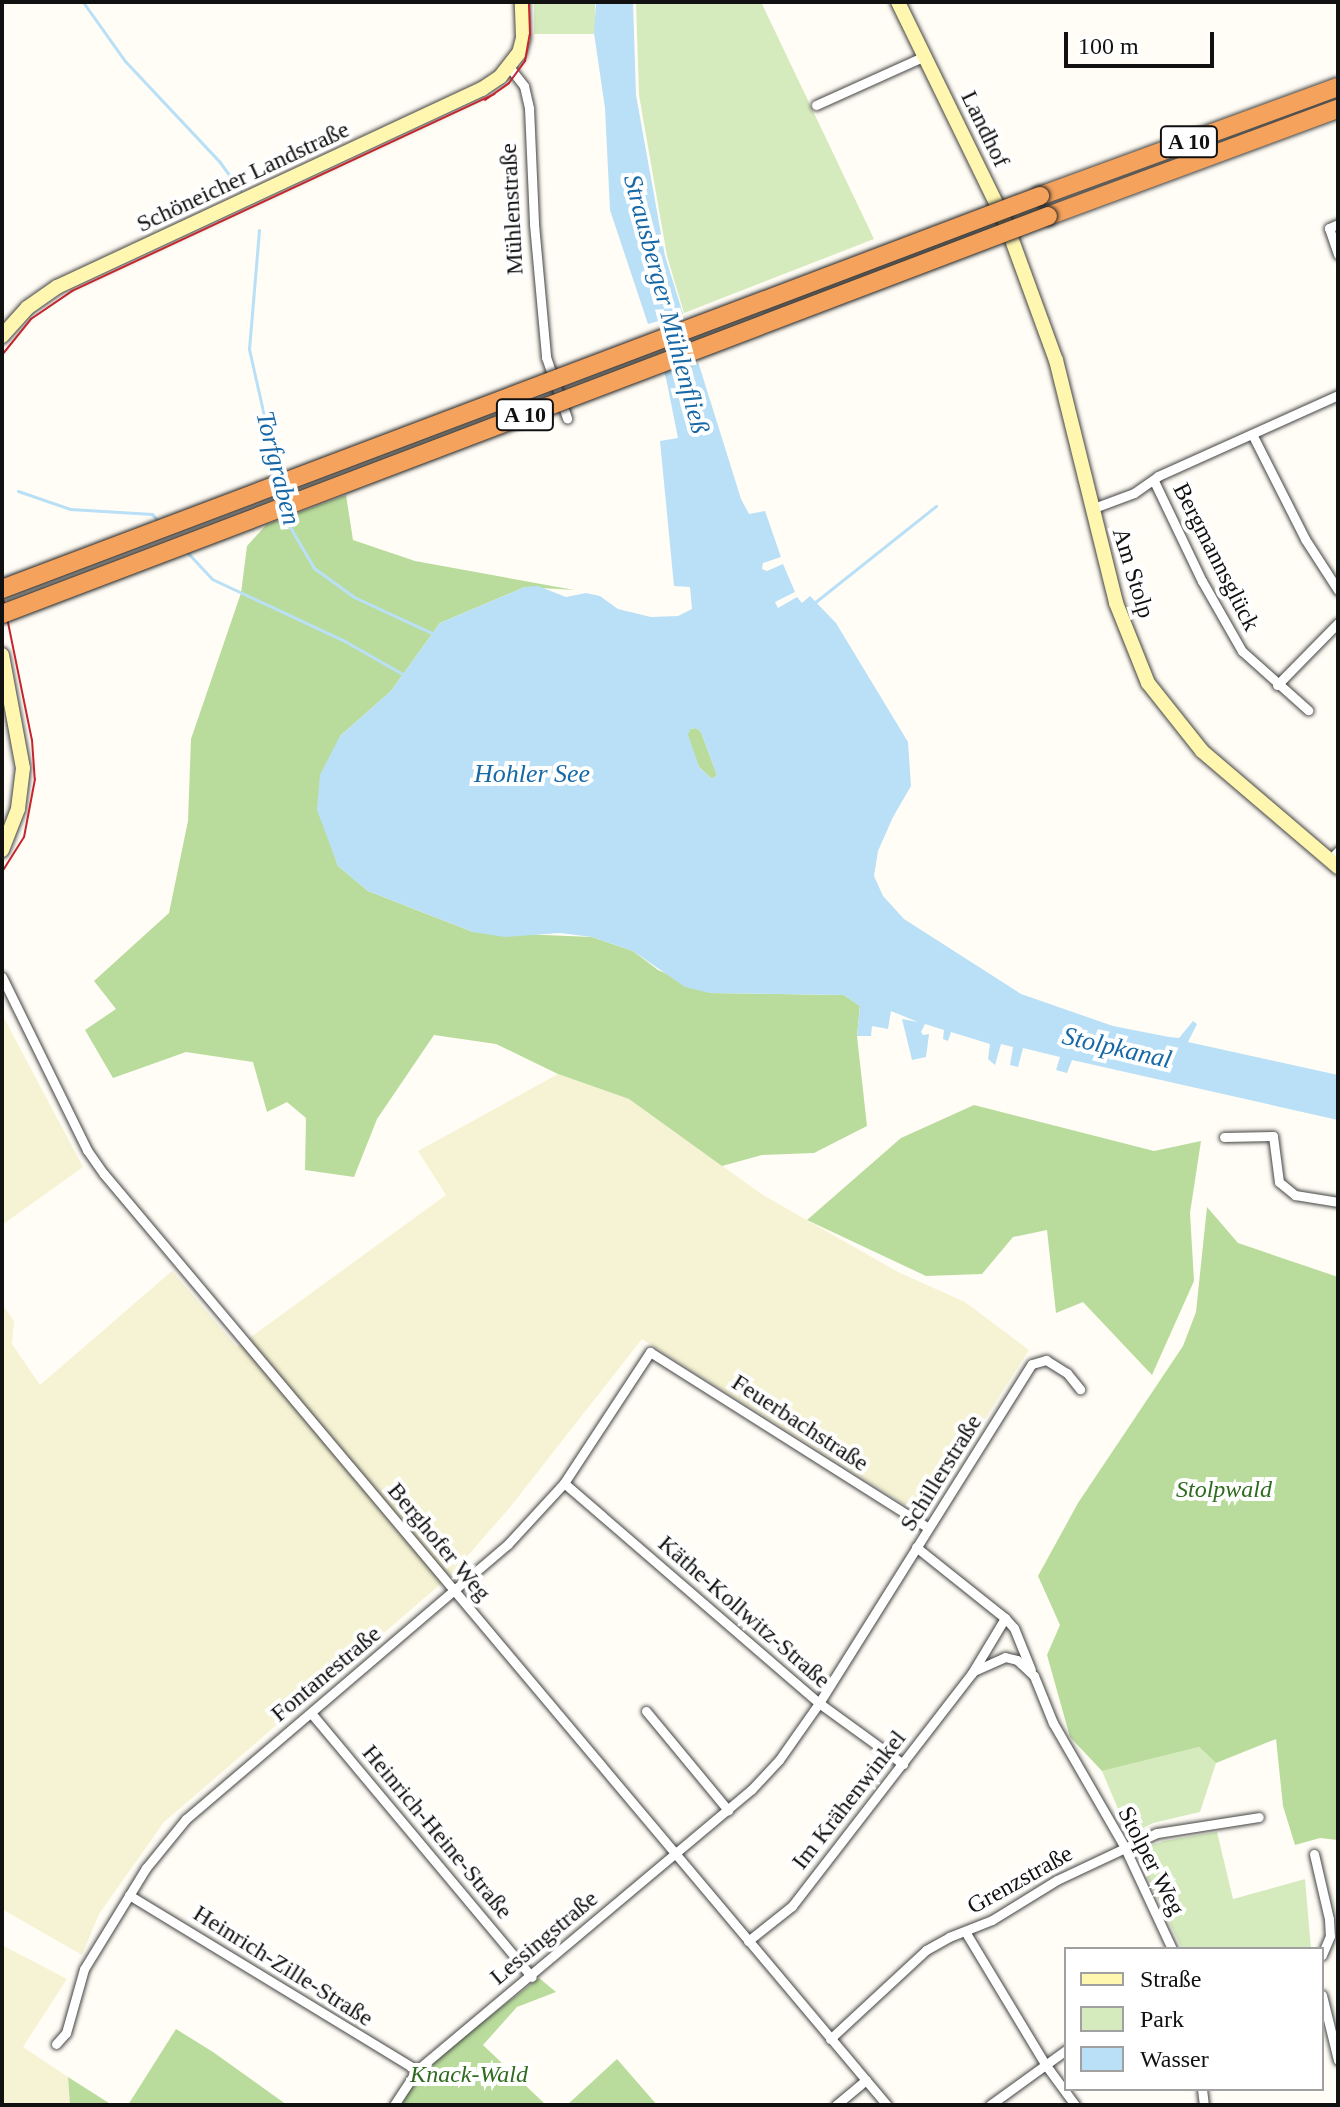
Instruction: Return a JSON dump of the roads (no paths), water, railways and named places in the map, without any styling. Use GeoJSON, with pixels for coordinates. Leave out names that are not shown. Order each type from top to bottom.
{"type":"FeatureCollection","features":[{"type":"Feature","properties":{"kind":"highway","name":"A 10"},"geometry":{"type":"LineString","coordinates":[[2,589],[1040,196],[1338,87]]}},
{"type":"Feature","properties":{"kind":"highway","name":"A 10"},"geometry":{"type":"LineString","coordinates":[[2,614],[1048,216],[1338,109]]}},
{"type":"Feature","properties":{"kind":"main road"},"geometry":{"type":"LineString","coordinates":[[510,68],[522,43],[522,2]]}},
{"type":"Feature","properties":{"kind":"main road","name":"Landhof"},"geometry":{"type":"LineString","coordinates":[[898,2],[1005,221]]}},
{"type":"Feature","properties":{"kind":"main road","name":"Schöneicher Landstraße"},"geometry":{"type":"LineString","coordinates":[[2,336],[27,308],[57,287],[482,89],[510,68]]}},
{"type":"Feature","properties":{"kind":"main road","name":"Am Stolp"},"geometry":{"type":"LineString","coordinates":[[1005,221],[1056,360],[1116,603],[1148,683],[1202,751],[1335,859]]}},
{"type":"Feature","properties":{"kind":"main road"},"geometry":{"type":"LineString","coordinates":[[2,655],[23,778],[18,809],[2,850]]}},
{"type":"Feature","properties":{"kind":"street"},"geometry":{"type":"LineString","coordinates":[[816,105],[925,56]]}},
{"type":"Feature","properties":{"kind":"street","name":"Mühlenstraße"},"geometry":{"type":"LineString","coordinates":[[510,68],[524,86],[529,108],[534,224],[546,357],[567,418]]}},
{"type":"Feature","properties":{"kind":"street"},"geometry":{"type":"LineString","coordinates":[[1338,224],[1329,228],[1338,254]]}},
{"type":"Feature","properties":{"kind":"street","name":"Bergmannsglück"},"geometry":{"type":"LineString","coordinates":[[1091,509],[1338,395]]}},
{"type":"Feature","properties":{"kind":"street"},"geometry":{"type":"LineString","coordinates":[[1252,434],[1305,539],[1338,590]]}},
{"type":"Feature","properties":{"kind":"street","name":"Bergmannsglück"},"geometry":{"type":"LineString","coordinates":[[1154,481],[1202,581],[1242,651],[1308,710]]}},
{"type":"Feature","properties":{"kind":"street"},"geometry":{"type":"LineString","coordinates":[[1277,685],[1338,623]]}},
{"type":"Feature","properties":{"kind":"street","name":"Berghofer Weg"},"geometry":{"type":"LineString","coordinates":[[2,977],[93,1160],[887,2105]]}},
{"type":"Feature","properties":{"kind":"street"},"geometry":{"type":"LineString","coordinates":[[1224,1137],[1273,1136],[1279,1182],[1295,1195],[1338,1202]]}},
{"type":"Feature","properties":{"kind":"street","name":"Fontanestraße"},"geometry":{"type":"LineString","coordinates":[[56,2044],[66,2033],[84,1969],[146,1868],[186,1819],[508,1544],[564,1483],[650,1352]]}},
{"type":"Feature","properties":{"kind":"street","name":"Feuerbachstraße"},"geometry":{"type":"LineString","coordinates":[[650,1352],[928,1528]]}},
{"type":"Feature","properties":{"kind":"street","name":"Schillerstraße"},"geometry":{"type":"LineString","coordinates":[[1005,1618],[916,1547],[1032,1364],[1046,1360],[1067,1373],[1080,1389]]}},
{"type":"Feature","properties":{"kind":"street","name":"Käthe-Kollwitz-Straße"},"geometry":{"type":"LineString","coordinates":[[564,1483],[819,1703],[903,1764]]}},
{"type":"Feature","properties":{"kind":"street","name":"Lessingstraße"},"geometry":{"type":"LineString","coordinates":[[394,2105],[417,2070],[532,1977],[728,1810],[779,1760],[819,1703],[916,1547]]}},
{"type":"Feature","properties":{"kind":"street"},"geometry":{"type":"LineString","coordinates":[[1005,1618],[1014,1628],[1034,1676]]}},
{"type":"Feature","properties":{"kind":"street","name":"Im Krähenwinkel"},"geometry":{"type":"LineString","coordinates":[[748,1941],[792,1906],[972,1673],[1005,1618]]}},
{"type":"Feature","properties":{"kind":"street"},"geometry":{"type":"LineString","coordinates":[[972,1673],[1005,1657],[1017,1660],[1034,1676]]}},
{"type":"Feature","properties":{"kind":"street","name":"Stolper Weg"},"geometry":{"type":"LineString","coordinates":[[1034,1676],[1053,1723],[1124,1846],[1171,1947]]}},
{"type":"Feature","properties":{"kind":"street"},"geometry":{"type":"LineString","coordinates":[[646,1711],[728,1810]]}},
{"type":"Feature","properties":{"kind":"street","name":"Heinrich-Heine-Straße"},"geometry":{"type":"LineString","coordinates":[[311,1713],[532,1977]]}},
{"type":"Feature","properties":{"kind":"street","name":"Grenzstraße"},"geometry":{"type":"LineString","coordinates":[[830,2039],[926,1950],[949,1937],[966,1933],[1124,1846],[1157,1833],[1259,1817]]}},
{"type":"Feature","properties":{"kind":"street"},"geometry":{"type":"LineString","coordinates":[[1314,1854],[1329,1919],[1330,1936],[1324,1950]]}},
{"type":"Feature","properties":{"kind":"street","name":"Heinrich-Zille-Straße"},"geometry":{"type":"LineString","coordinates":[[129,1895],[417,2070]]}},
{"type":"Feature","properties":{"kind":"street"},"geometry":{"type":"LineString","coordinates":[[966,1933],[1064,2090]]}},
{"type":"Feature","properties":{"kind":"street"},"geometry":{"type":"LineString","coordinates":[[1324,2003],[1338,2060]]}},
{"type":"Feature","properties":{"kind":"street"},"geometry":{"type":"LineString","coordinates":[[990,2105],[1064,2051]]}},
{"type":"Feature","properties":{"kind":"street"},"geometry":{"type":"LineString","coordinates":[[836,2105],[866,2080]]}},
{"type":"Feature","properties":{"kind":"water","name":"Hohler See"},"geometry":{"type":"Polygon","coordinates":[[[596,2],[633,2],[636,95],[665,256],[741,499],[749,514],[765,511],[781,557],[763,563],[762,569],[767,571],[783,564],[795,592],[775,602],[778,608],[797,597],[802,603],[810,596],[836,623],[908,742],[911,786],[878,851],[874,876],[883,896],[904,919],[1021,994],[1113,1026],[1169,1037],[1179,1038],[1193,1021],[1197,1024],[1188,1042],[1338,1075],[1338,1120],[1072,1060],[1067,1073],[1056,1070],[1060,1057],[1023,1048],[1018,1067],[1010,1065],[1013,1047],[1001,1044],[995,1065],[988,1059],[990,1044],[951,1032],[948,1041],[943,1039],[944,1030],[925,1024],[921,1032],[923,1035],[929,1034],[926,1057],[912,1060],[902,1019],[918,1022],[891,1011],[888,1029],[872,1026],[871,1036],[857,1036],[860,1006],[844,995],[710,993],[685,987],[633,951],[592,937],[560,933],[505,937],[473,932],[368,891],[338,866],[317,810],[320,775],[340,736],[391,691],[440,623],[525,587],[538,586],[566,597],[586,593],[600,596],[618,609],[651,617],[678,616],[692,609],[690,587],[674,586],[660,441],[678,438],[666,378],[610,210],[605,108],[594,33],[596,2]],[[696,728],[690,729],[688,735],[699,767],[712,779],[717,775],[701,732],[696,728]]]}},
{"type":"Feature","properties":{"kind":"waterway","name":"Torfgraben"},"geometry":{"type":"LineString","coordinates":[[83,2],[125,61],[219,161],[241,191]]}},
{"type":"Feature","properties":{"kind":"waterway","name":"Torfgraben"},"geometry":{"type":"LineString","coordinates":[[259,230],[249,349],[278,478]]}},
{"type":"Feature","properties":{"kind":"waterway"},"geometry":{"type":"LineString","coordinates":[[18,491],[70,509],[152,514],[159,522]]}},
{"type":"Feature","properties":{"kind":"waterway"},"geometry":{"type":"LineString","coordinates":[[814,603],[936,506]]}},
{"type":"Feature","properties":{"kind":"waterway","name":"Torfgraben"},"geometry":{"type":"LineString","coordinates":[[286,513],[290,527],[314,568],[354,597],[432,633]]}},
{"type":"Feature","properties":{"kind":"waterway"},"geometry":{"type":"LineString","coordinates":[[186,551],[212,579],[343,640],[404,675]]}},
{"type":"Feature","properties":{"kind":"tram line"},"geometry":{"type":"LineString","coordinates":[[485,100],[509,83],[525,61],[530,34],[529,2]]}},
{"type":"Feature","properties":{"kind":"tram line"},"geometry":{"type":"LineString","coordinates":[[2,355],[31,319],[72,291],[494,94]]}},
{"type":"Feature","properties":{"kind":"tram line"},"geometry":{"type":"LineString","coordinates":[[2,593],[32,740],[35,779],[24,837],[2,872]]}},
{"type":"Feature","properties":{"kind":"water label","name":"Strausberger Mühlenfließ"},"geometry":{"type":"Point","coordinates":[666,304]}},
{"type":"Feature","properties":{"kind":"water label","name":"Stolpkanal"},"geometry":{"type":"Point","coordinates":[1117,1048]}},
{"type":"Feature","properties":{"kind":"park label","name":"Stolpwald"},"geometry":{"type":"Point","coordinates":[1224,1490]}},
{"type":"Feature","properties":{"kind":"park label","name":"Knack-Wald"},"geometry":{"type":"Point","coordinates":[469,2075]}}]}
